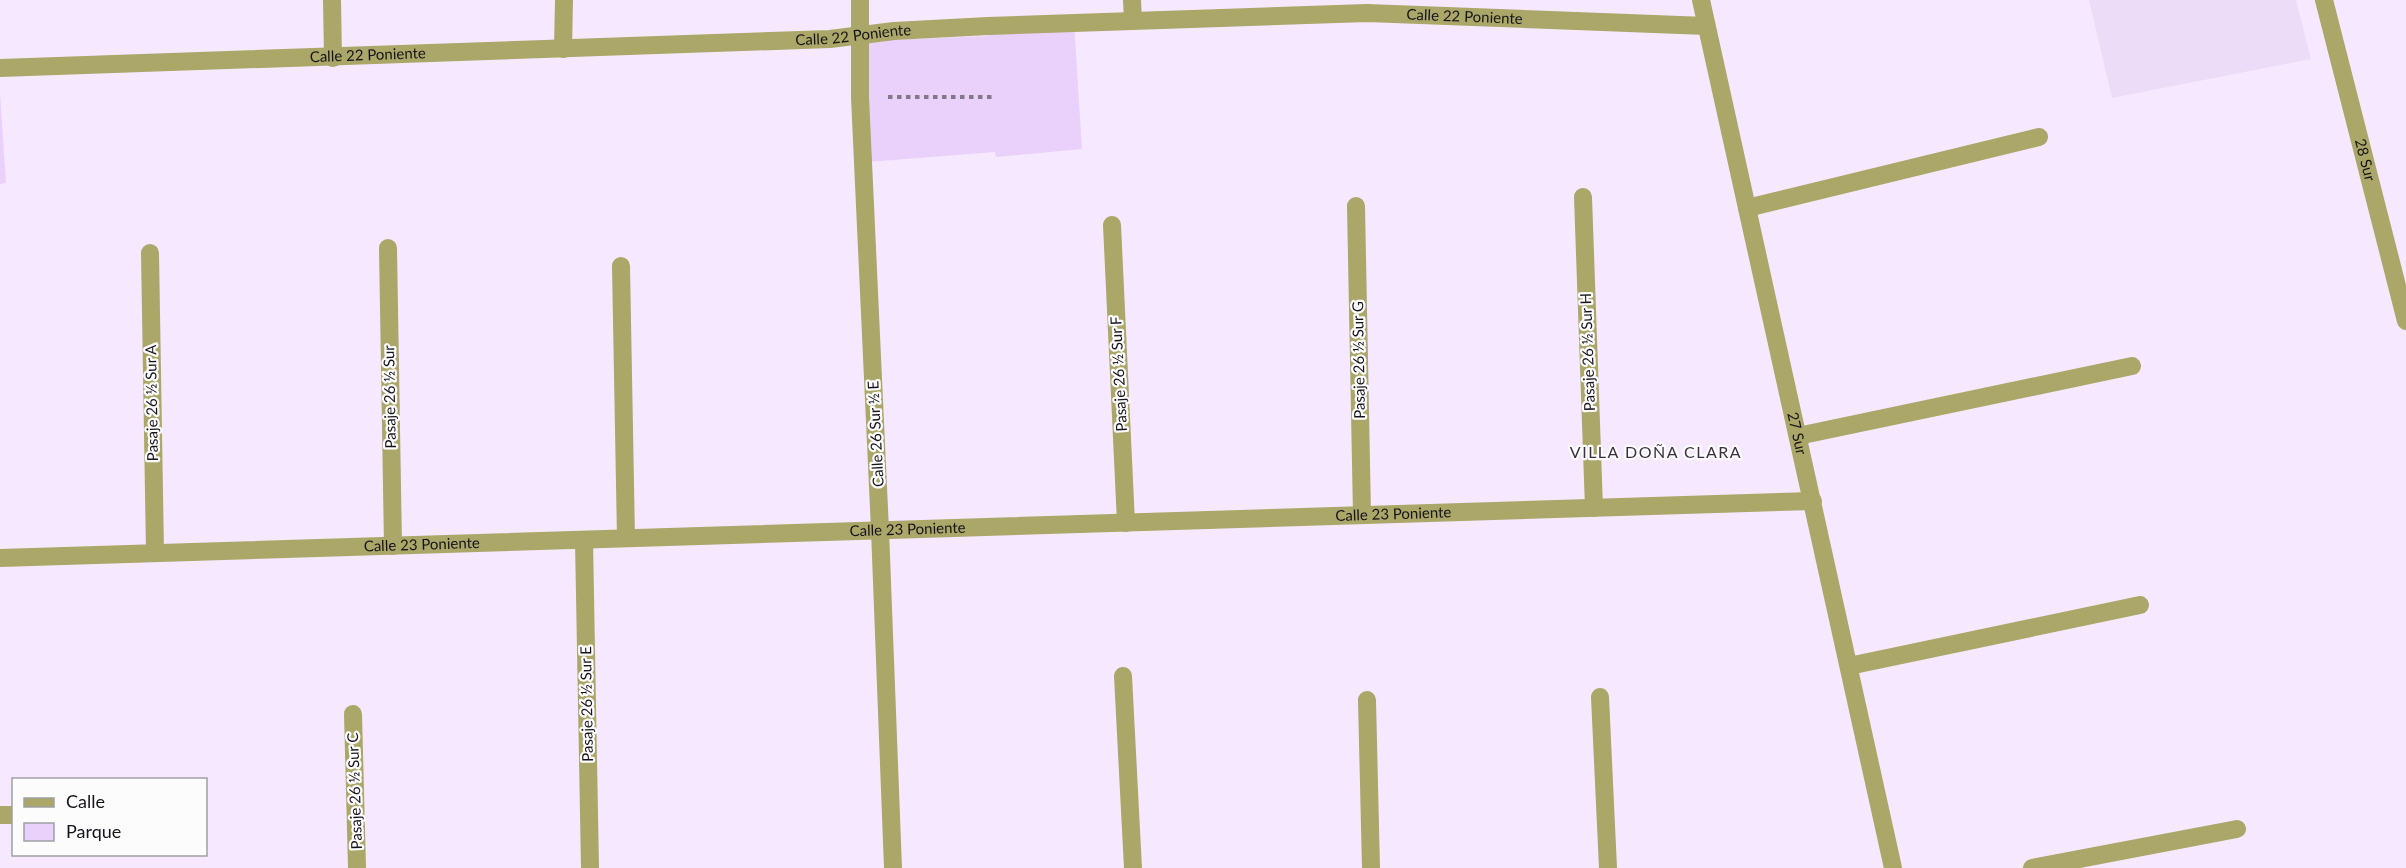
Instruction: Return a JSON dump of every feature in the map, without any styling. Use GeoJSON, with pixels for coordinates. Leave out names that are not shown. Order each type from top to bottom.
{"type":"FeatureCollection","features":[{"type":"Feature","properties":{"kind":"street"},"geometry":{"type":"LineString","coordinates":[[332,0],[333,58]]}},
{"type":"Feature","properties":{"kind":"street"},"geometry":{"type":"LineString","coordinates":[[563,49],[564,0]]}},
{"type":"Feature","properties":{"kind":"street","name":"Calle 26 Sur ½ E"},"geometry":{"type":"LineString","coordinates":[[860,0],[860,97],[893,868]]}},
{"type":"Feature","properties":{"kind":"street"},"geometry":{"type":"LineString","coordinates":[[1132,0],[1133,21]]}},
{"type":"Feature","properties":{"kind":"street","name":"27 Sur"},"geometry":{"type":"LineString","coordinates":[[1701,0],[1814,501],[1893,868]]}},
{"type":"Feature","properties":{"kind":"street","name":"28 Sur"},"geometry":{"type":"LineString","coordinates":[[2324,0],[2406,321]]}},
{"type":"Feature","properties":{"kind":"street","name":"Calle 22 Poniente"},"geometry":{"type":"LineString","coordinates":[[0,68],[333,58],[859,36],[976,27],[1133,21],[1367,7],[1706,26]]}},
{"type":"Feature","properties":{"kind":"street"},"geometry":{"type":"LineString","coordinates":[[1747,208],[2039,137]]}},
{"type":"Feature","properties":{"kind":"street","name":"Pasaje 26 ½ Sur H"},"geometry":{"type":"LineString","coordinates":[[1583,196],[1593,508]]}},
{"type":"Feature","properties":{"kind":"street","name":"Pasaje 26 ½ Sur G"},"geometry":{"type":"LineString","coordinates":[[1356,206],[1362,515]]}},
{"type":"Feature","properties":{"kind":"street","name":"Pasaje 26 ½ Sur F"},"geometry":{"type":"LineString","coordinates":[[1112,225],[1126,523]]}},
{"type":"Feature","properties":{"kind":"street","name":"Pasaje 26 ½ Sur"},"geometry":{"type":"LineString","coordinates":[[388,248],[393,546]]}},
{"type":"Feature","properties":{"kind":"street","name":"Pasaje 26 ½ Sur A"},"geometry":{"type":"LineString","coordinates":[[150,253],[155,553]]}},
{"type":"Feature","properties":{"kind":"street"},"geometry":{"type":"LineString","coordinates":[[621,266],[626,538]]}},
{"type":"Feature","properties":{"kind":"street"},"geometry":{"type":"LineString","coordinates":[[1798,436],[2132,366]]}},
{"type":"Feature","properties":{"kind":"street","name":"Calle 23 Poniente"},"geometry":{"type":"LineString","coordinates":[[0,558],[1814,501]]}},
{"type":"Feature","properties":{"kind":"street","name":"Pasaje 26 ½ Sur E"},"geometry":{"type":"LineString","coordinates":[[584,540],[590,868]]}},
{"type":"Feature","properties":{"kind":"street"},"geometry":{"type":"LineString","coordinates":[[1849,666],[2140,605]]}},
{"type":"Feature","properties":{"kind":"street"},"geometry":{"type":"LineString","coordinates":[[1123,676],[1133,868]]}},
{"type":"Feature","properties":{"kind":"street"},"geometry":{"type":"LineString","coordinates":[[1600,698],[1608,868]]}},
{"type":"Feature","properties":{"kind":"street"},"geometry":{"type":"LineString","coordinates":[[1367,700],[1371,868]]}},
{"type":"Feature","properties":{"kind":"street","name":"Pasaje 26 ½ Sur C"},"geometry":{"type":"LineString","coordinates":[[353,714],[357,868]]}},
{"type":"Feature","properties":{"kind":"street"},"geometry":{"type":"LineString","coordinates":[[2032,868],[2237,829]]}},
{"type":"Feature","properties":{"kind":"path"},"geometry":{"type":"LineString","coordinates":[[860,97],[992,97]]}},
{"type":"Feature","properties":{"kind":"shaded area"},"geometry":{"type":"Polygon","coordinates":[[[2089,0],[2296,0],[2311,59],[2112,98],[2089,0]]]}},
{"type":"Feature","properties":{"kind":"green space"},"geometry":{"type":"Polygon","coordinates":[[[1074,23],[1082,149],[996,157],[995,152],[868,162],[862,41],[988,36],[988,26],[1074,23]]]}},
{"type":"Feature","properties":{"kind":"green space"},"geometry":{"type":"Polygon","coordinates":[[[0,92],[6,183],[0,184],[0,92]]]}},
{"type":"Feature","properties":{"kind":"district","name":"VILLA DOÑA CLARA"},"geometry":{"type":"Point","coordinates":[1656,452]}}]}
